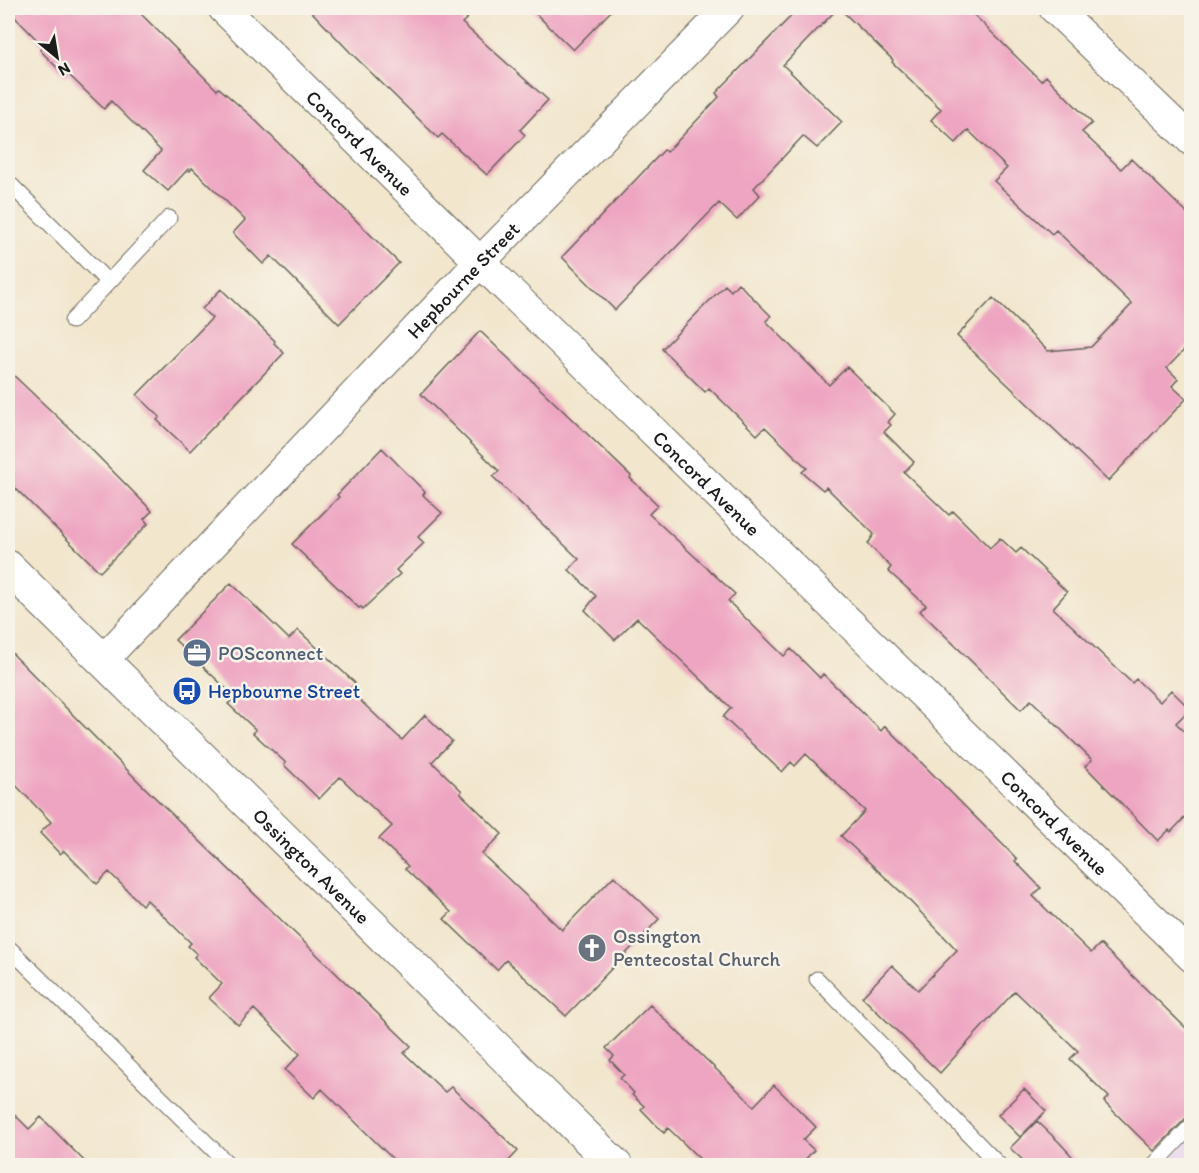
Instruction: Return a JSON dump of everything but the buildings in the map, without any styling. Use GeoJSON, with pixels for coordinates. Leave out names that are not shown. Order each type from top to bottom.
{"type":"FeatureCollection","features":[{"type":"Feature","properties":{"kind":"street","name":"Concord Avenue"},"geometry":{"type":"LineString","coordinates":[[223,8],[1191,957]]}},
{"type":"Feature","properties":{"kind":"street","name":"Hepbourne Street"},"geometry":{"type":"LineString","coordinates":[[102,661],[480,262],[729,8]]}},
{"type":"Feature","properties":{"kind":"street"},"geometry":{"type":"LineString","coordinates":[[1054,8],[1191,141]]}},
{"type":"Feature","properties":{"kind":"street","name":"Ossington Avenue"},"geometry":{"type":"LineString","coordinates":[[8,567],[616,1166]]}},
{"type":"Feature","properties":{"kind":"lane"},"geometry":{"type":"LineString","coordinates":[[8,182],[108,282]]}},
{"type":"Feature","properties":{"kind":"lane"},"geometry":{"type":"LineString","coordinates":[[72,321],[169,218]]}},
{"type":"Feature","properties":{"kind":"lane"},"geometry":{"type":"LineString","coordinates":[[8,947],[230,1166]]}},
{"type":"Feature","properties":{"kind":"lane"},"geometry":{"type":"LineString","coordinates":[[817,979],[1000,1166]]}},
{"type":"Feature","properties":{"kind":"lane"},"geometry":{"type":"LineString","coordinates":[[1153,1166],[1191,1125]]}},
{"type":"Feature","properties":{"kind":"shaded area"},"geometry":{"type":"Polygon","coordinates":[[[1191,1136],[1191,1165],[1164,1165],[1191,1136]]]}},
{"type":"Feature","properties":{"kind":"place","name":"POSconnect"},"geometry":{"type":"Point","coordinates":[197,653]}},
{"type":"Feature","properties":{"kind":"place","name":"Hepbourne Street"},"geometry":{"type":"Point","coordinates":[187,691]}},
{"type":"Feature","properties":{"kind":"place","name":"Ossington Pentecostal Church"},"geometry":{"type":"Point","coordinates":[592,948]}}]}
